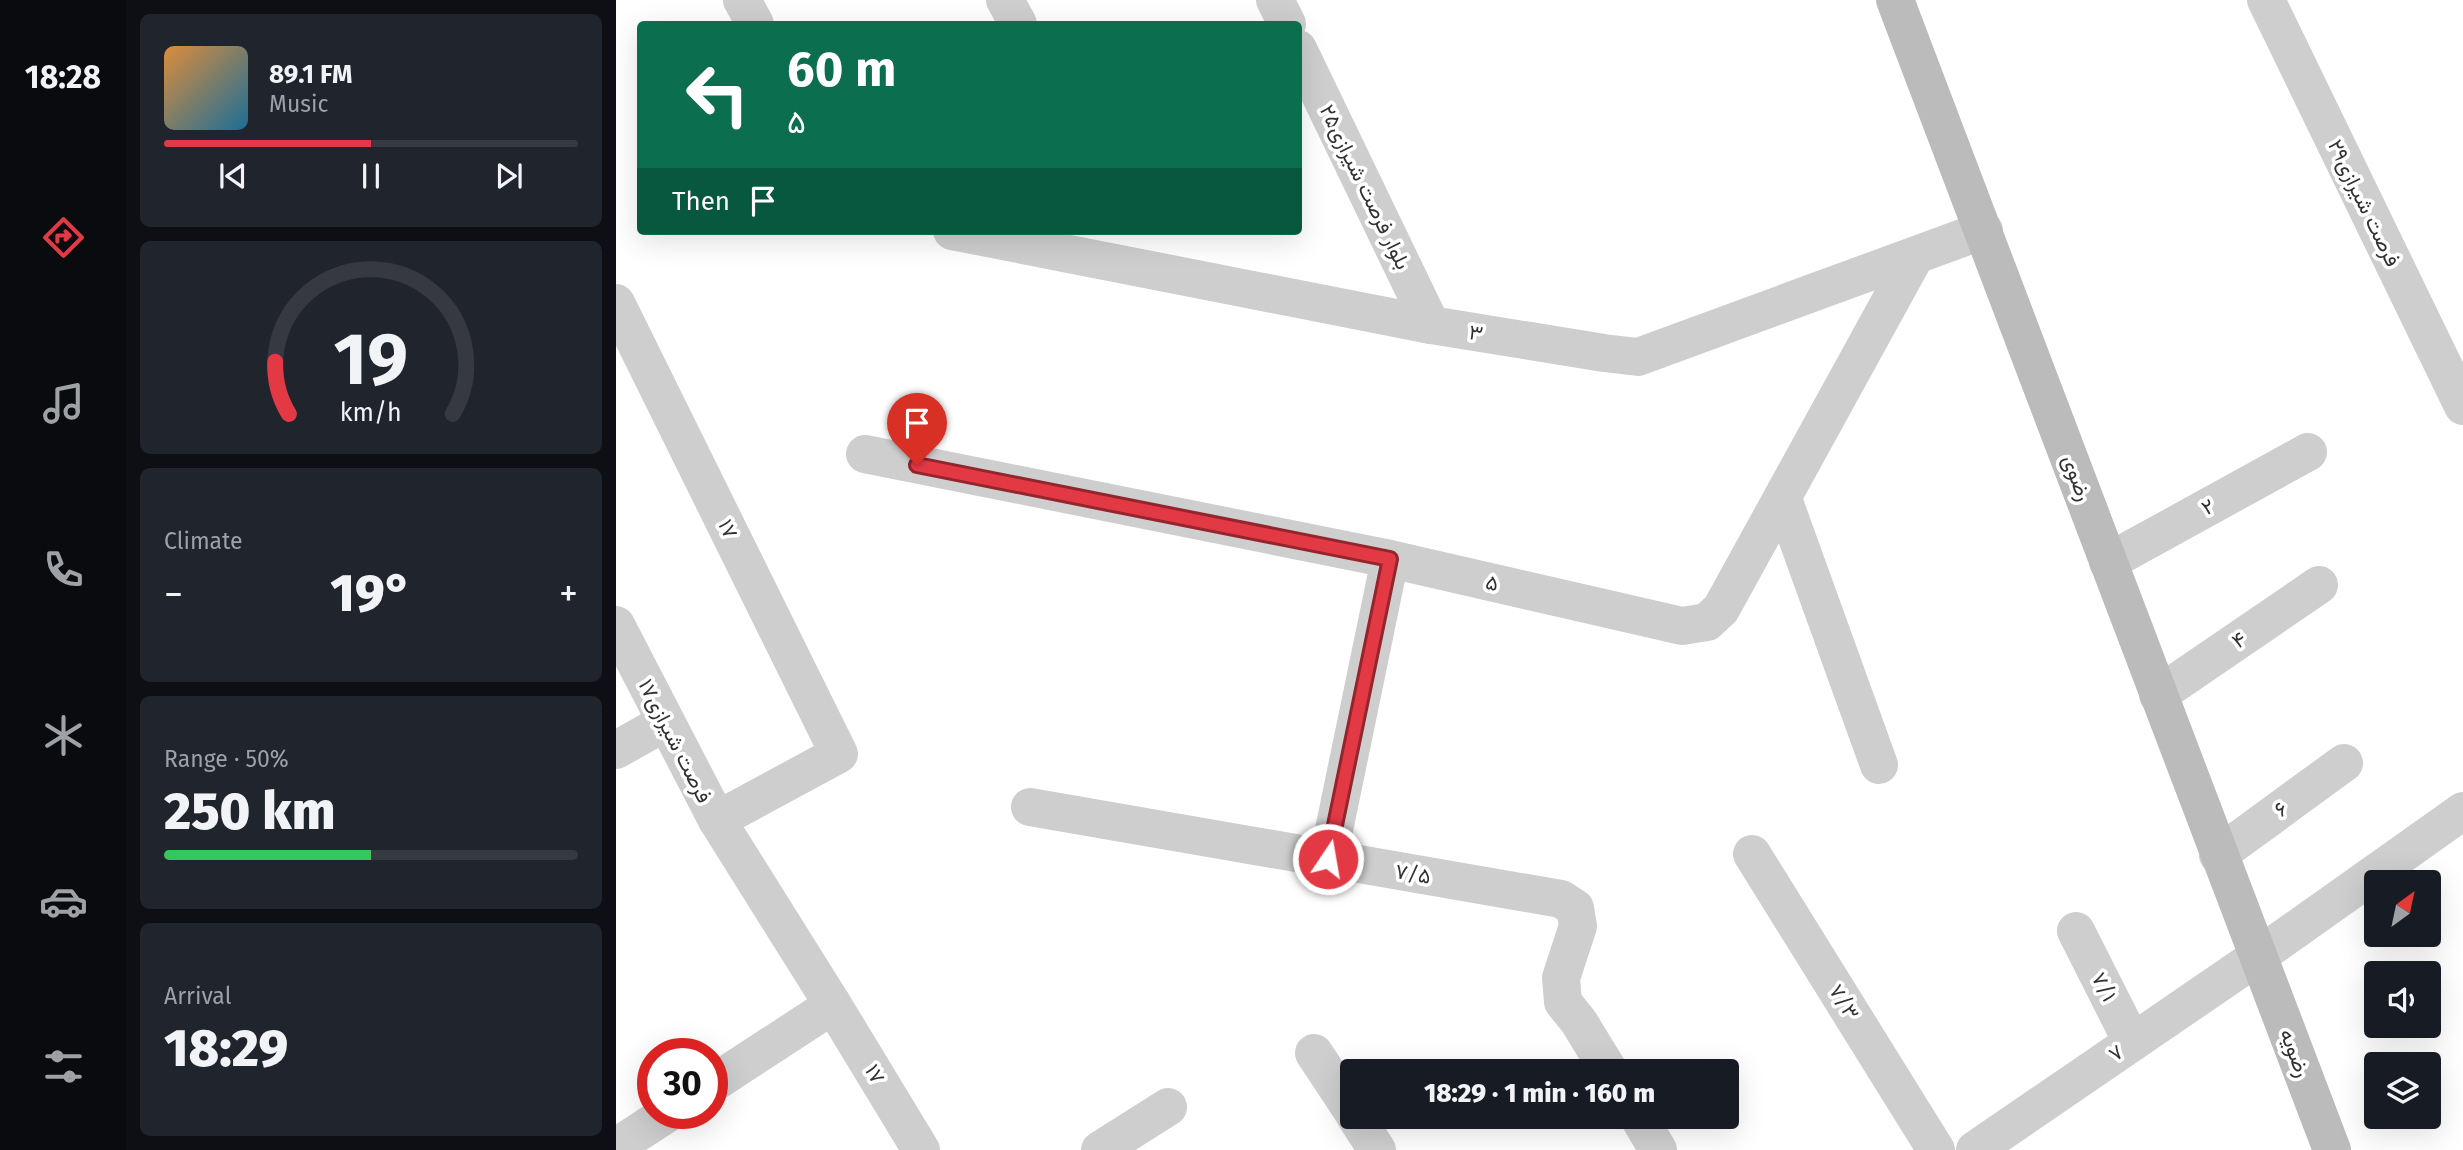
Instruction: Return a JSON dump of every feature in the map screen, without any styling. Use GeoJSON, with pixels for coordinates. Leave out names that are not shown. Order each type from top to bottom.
{"type":"FeatureCollection","features":[{"type":"Feature","properties":{"kind":"main road","name":"رضوی"},"geometry":{"type":"LineString","coordinates":[[1895,0],[2257,957]]}},
{"type":"Feature","properties":{"kind":"main road","name":"رضویه"},"geometry":{"type":"LineString","coordinates":[[2257,957],[2332,1150]]}},
{"type":"Feature","properties":{"kind":"street"},"geometry":{"type":"LineString","coordinates":[[743,0],[753,21]]}},
{"type":"Feature","properties":{"kind":"street"},"geometry":{"type":"LineString","coordinates":[[1005,0],[1016,21]]}},
{"type":"Feature","properties":{"kind":"street"},"geometry":{"type":"LineString","coordinates":[[1275,0],[1286,21]]}},
{"type":"Feature","properties":{"kind":"street","name":"فرصت شیرازی۲۹"},"geometry":{"type":"LineString","coordinates":[[2266,0],[2463,406]]}},
{"type":"Feature","properties":{"kind":"street","name":"بلوار فرصت شیرازی۲۵"},"geometry":{"type":"LineString","coordinates":[[1302,57],[1431,326]]}},
{"type":"Feature","properties":{"kind":"street","name":"۳"},"geometry":{"type":"LineString","coordinates":[[972,235],[1431,326],[1638,357],[1914,258],[1984,230]]}},
{"type":"Feature","properties":{"kind":"street"},"geometry":{"type":"LineString","coordinates":[[1123,235],[1140,268]]}},
{"type":"Feature","properties":{"kind":"street","name":"۵"},"geometry":{"type":"LineString","coordinates":[[865,454],[1390,559],[1682,626],[1707,622],[1721,609],[1914,258]]}},
{"type":"Feature","properties":{"kind":"street","name":"۱۷"},"geometry":{"type":"LineString","coordinates":[[616,303],[839,754],[716,820],[833,1004],[921,1150]]}},
{"type":"Feature","properties":{"kind":"street","name":"۲"},"geometry":{"type":"LineString","coordinates":[[2108,562],[2308,452]]}},
{"type":"Feature","properties":{"kind":"street"},"geometry":{"type":"LineString","coordinates":[[1783,499],[1879,765]]}},
{"type":"Feature","properties":{"kind":"street"},"geometry":{"type":"LineString","coordinates":[[1328,859],[1390,559]]}},
{"type":"Feature","properties":{"kind":"street","name":"۴"},"geometry":{"type":"LineString","coordinates":[[2158,695],[2319,585]]}},
{"type":"Feature","properties":{"kind":"street","name":"۱۷فرصت شیرازی"},"geometry":{"type":"LineString","coordinates":[[616,625],[716,820]]}},
{"type":"Feature","properties":{"kind":"street"},"geometry":{"type":"LineString","coordinates":[[616,750],[664,723]]}},
{"type":"Feature","properties":{"kind":"street","name":"۶"},"geometry":{"type":"LineString","coordinates":[[2218,855],[2344,763]]}},
{"type":"Feature","properties":{"kind":"street","name":"۷/۵"},"geometry":{"type":"LineString","coordinates":[[1030,807],[1560,899],[1574,908],[1578,926],[1561,978],[1563,1002],[1601,1059]]}},
{"type":"Feature","properties":{"kind":"street","name":"۷"},"geometry":{"type":"LineString","coordinates":[[1975,1150],[2257,957],[2463,811]]}},
{"type":"Feature","properties":{"kind":"street","name":"۷/۳"},"geometry":{"type":"LineString","coordinates":[[1752,854],[1936,1150]]}},
{"type":"Feature","properties":{"kind":"street","name":"۷/۱"},"geometry":{"type":"LineString","coordinates":[[2076,932],[2132,1042]]}},
{"type":"Feature","properties":{"kind":"street"},"geometry":{"type":"LineString","coordinates":[[728,1073],[833,1004]]}},
{"type":"Feature","properties":{"kind":"street"},"geometry":{"type":"LineString","coordinates":[[1314,1053],[1340,1093]]}},
{"type":"Feature","properties":{"kind":"street"},"geometry":{"type":"LineString","coordinates":[[1100,1150],[1168,1107]]}},
{"type":"Feature","properties":{"kind":"street"},"geometry":{"type":"LineString","coordinates":[[616,1147],[644,1129]]}},
{"type":"Feature","properties":{"kind":"street"},"geometry":{"type":"LineString","coordinates":[[1364,1129],[1377,1150]]}},
{"type":"Feature","properties":{"kind":"street"},"geometry":{"type":"LineString","coordinates":[[1646,1129],[1658,1150]]}},
{"type":"Feature","properties":{"kind":"route"},"geometry":{"type":"LineString","coordinates":[[917,465],[1390,559],[1328,859]]}}]}
